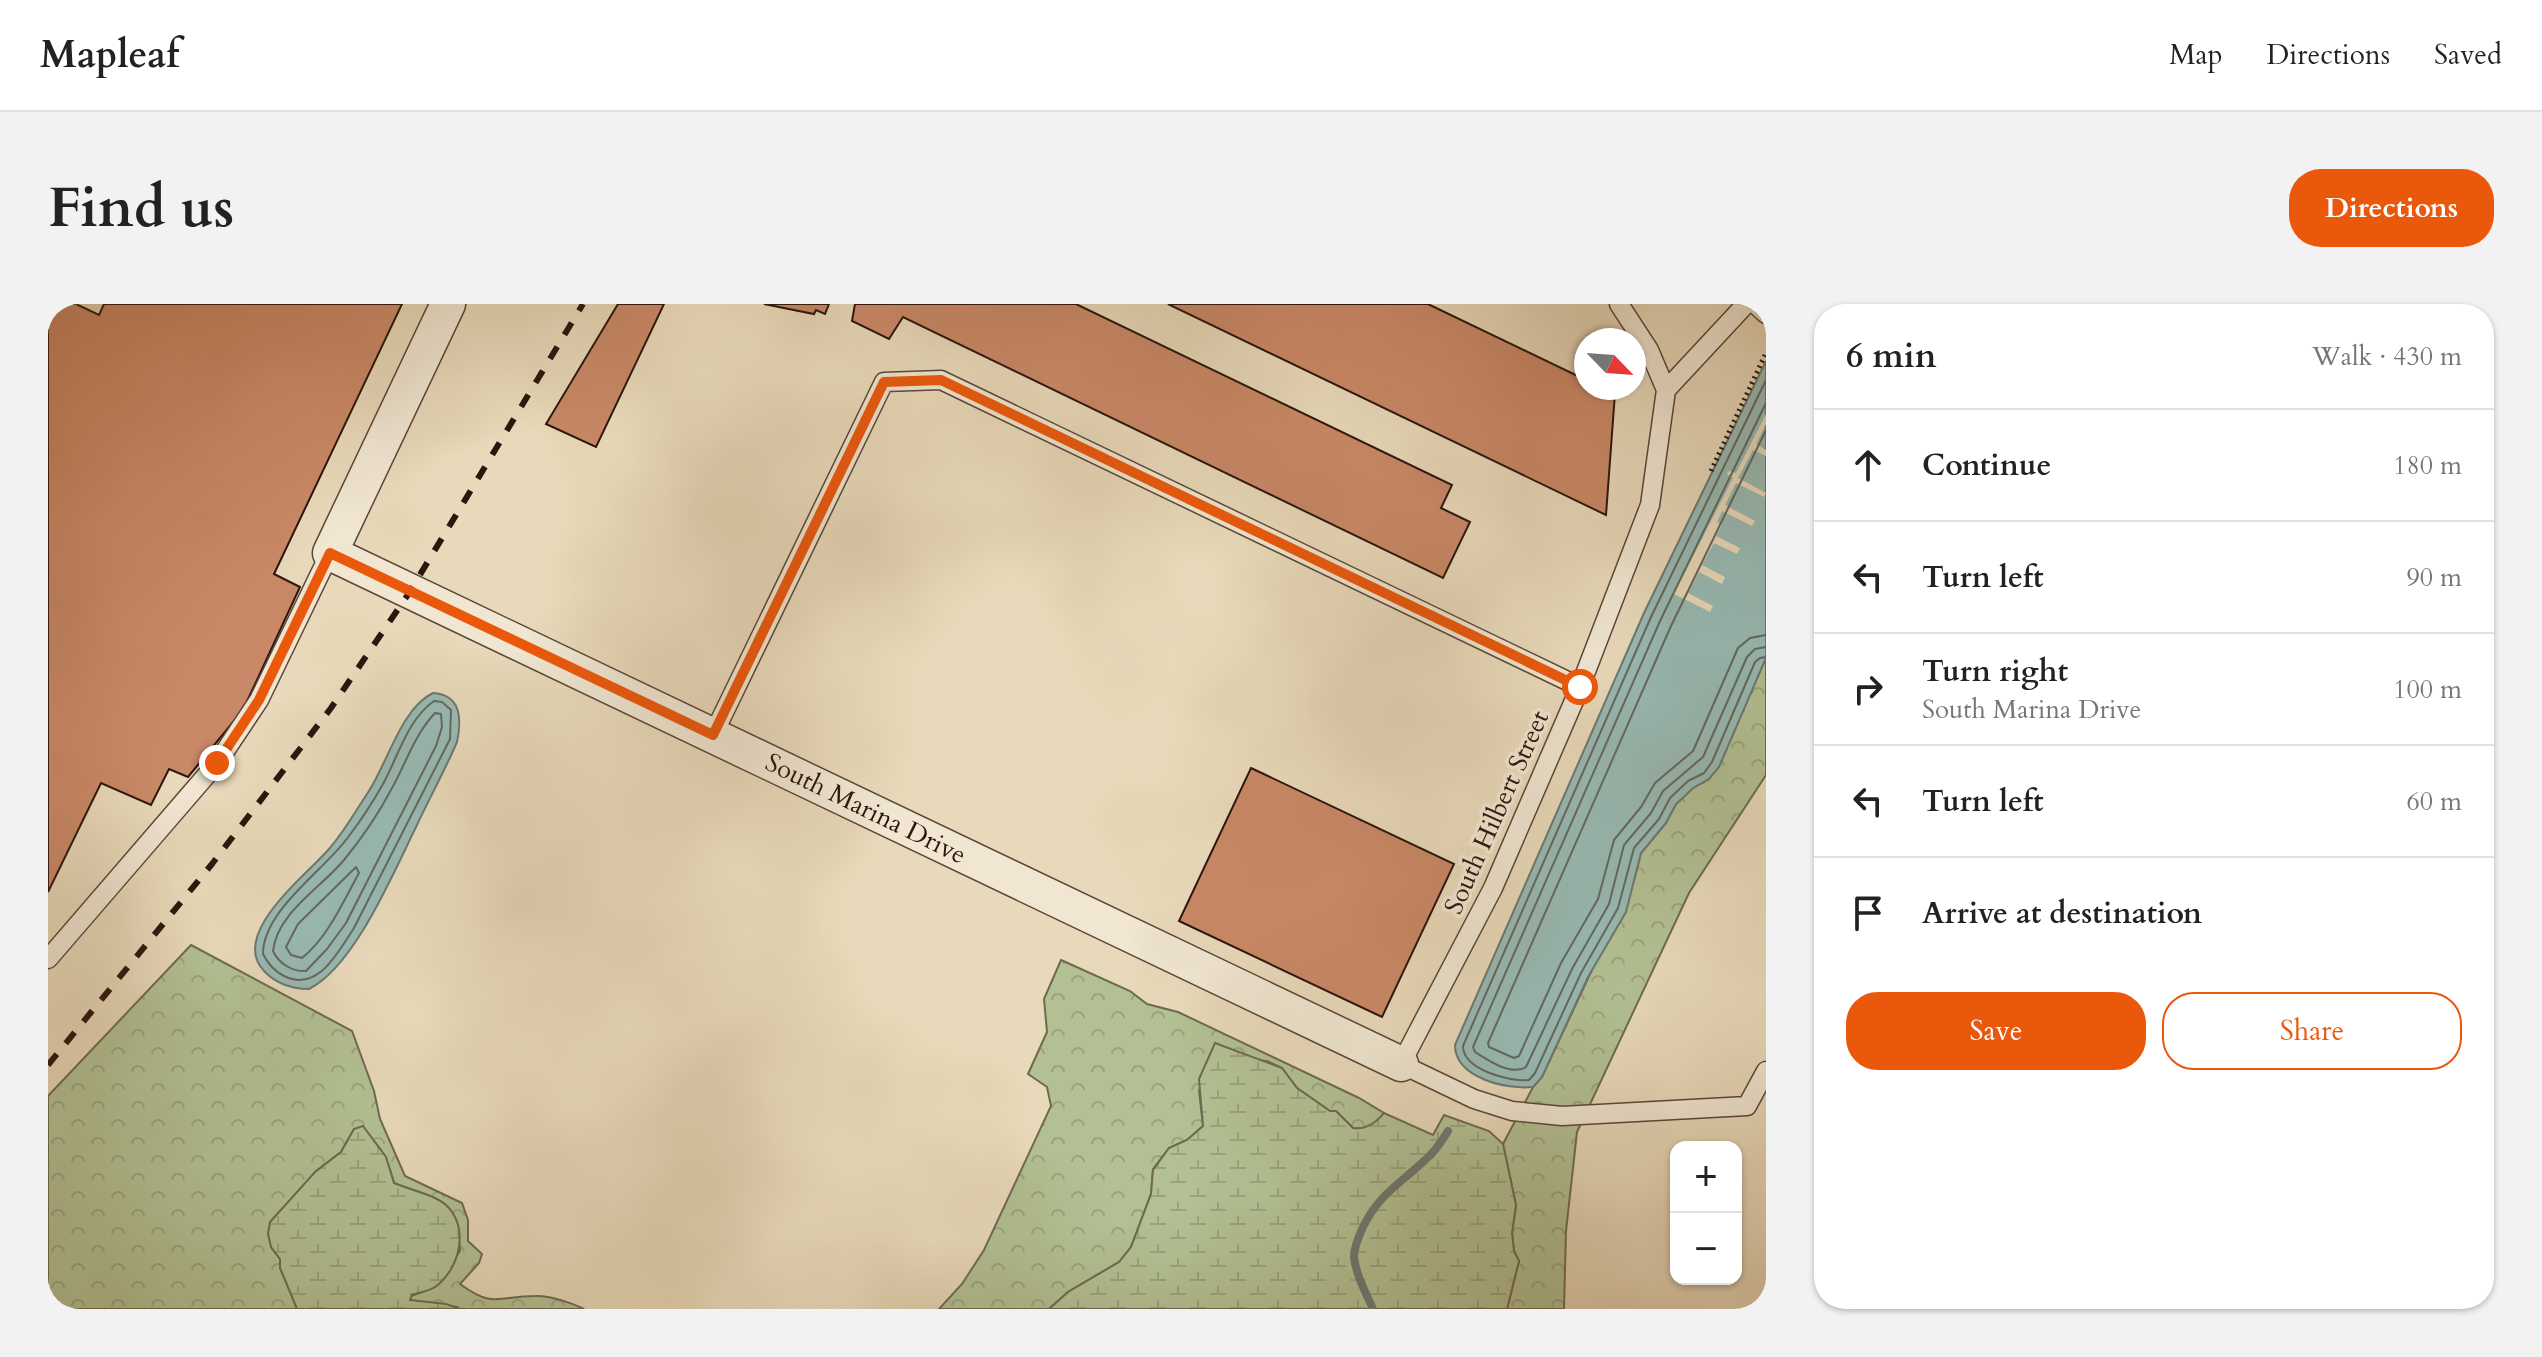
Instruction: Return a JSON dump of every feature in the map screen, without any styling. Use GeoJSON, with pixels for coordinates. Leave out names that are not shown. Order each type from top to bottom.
{"type":"FeatureCollection","features":[{"type":"Feature","properties":{"kind":"street"},"geometry":{"type":"LineString","coordinates":[[330,553],[448,304]]}},
{"type":"Feature","properties":{"kind":"street","name":"South Marina Drive"},"geometry":{"type":"LineString","coordinates":[[330,553],[1401,1064]]}},
{"type":"Feature","properties":{"kind":"lane"},"geometry":{"type":"LineString","coordinates":[[1619,304],[1649,350],[1666,390],[1746,304]]}},
{"type":"Feature","properties":{"kind":"lane"},"geometry":{"type":"LineString","coordinates":[[1755,304],[1766,314]]}},
{"type":"Feature","properties":{"kind":"lane"},"geometry":{"type":"LineString","coordinates":[[713,735],[884,382],[941,380],[1580,687]]}},
{"type":"Feature","properties":{"kind":"lane","name":"South Hilbert Street"},"geometry":{"type":"LineString","coordinates":[[1401,1064],[1493,888],[1580,687],[1650,505],[1666,390]]}},
{"type":"Feature","properties":{"kind":"lane"},"geometry":{"type":"LineString","coordinates":[[48,959],[217,763],[259,700],[330,553]]}},
{"type":"Feature","properties":{"kind":"lane"},"geometry":{"type":"LineString","coordinates":[[1401,1064],[1474,1099],[1512,1111],[1562,1116],[1747,1106],[1766,1071]]}},
{"type":"Feature","properties":{"kind":"path"},"geometry":{"type":"LineString","coordinates":[[1711,471],[1766,353]]}},
{"type":"Feature","properties":{"kind":"green space"},"geometry":{"type":"Polygon","coordinates":[[[1766,658],[1766,775],[1689,893],[1577,1132],[1566,1231],[1564,1309],[1507,1309],[1519,1261],[1514,1251],[1512,1233],[1516,1205],[1503,1144],[1533,1087],[1542,1077],[1634,880],[1641,853],[1666,823],[1676,804],[1693,788],[1709,779],[1766,658]]]}},
{"type":"Feature","properties":{"kind":"green space"},"geometry":{"type":"Polygon","coordinates":[[[191,945],[352,1031],[374,1091],[380,1119],[405,1176],[462,1203],[468,1220],[468,1241],[482,1254],[479,1263],[460,1284],[489,1299],[541,1296],[584,1309],[460,1309],[412,1302],[411,1296],[435,1287],[460,1251],[455,1220],[443,1203],[394,1183],[381,1150],[371,1139],[354,1129],[341,1152],[315,1172],[271,1247],[280,1259],[297,1309],[48,1309],[48,1096],[191,945]]]}},
{"type":"Feature","properties":{"kind":"green space"},"geometry":{"type":"Polygon","coordinates":[[[1061,960],[1130,991],[1147,1004],[1178,1012],[1359,1098],[1384,1113],[1370,1125],[1353,1128],[1336,1111],[1330,1111],[1297,1088],[1282,1068],[1267,1061],[1254,1060],[1199,1090],[1203,1126],[1187,1140],[1169,1148],[1153,1169],[1151,1194],[1131,1247],[1119,1262],[1068,1292],[1049,1309],[939,1309],[962,1284],[984,1250],[1051,1106],[1047,1087],[1028,1074],[1047,1032],[1044,999],[1061,960]]]}},
{"type":"Feature","properties":{"kind":"green space"},"geometry":{"type":"Polygon","coordinates":[[[1215,1043],[1282,1068],[1297,1088],[1330,1111],[1336,1111],[1353,1128],[1370,1125],[1384,1113],[1433,1135],[1444,1115],[1489,1131],[1503,1144],[1516,1205],[1512,1233],[1514,1251],[1519,1261],[1507,1309],[1049,1309],[1068,1292],[1119,1262],[1131,1247],[1151,1194],[1153,1170],[1169,1148],[1187,1140],[1203,1126],[1199,1079],[1215,1043]]]}},
{"type":"Feature","properties":{"kind":"green space"},"geometry":{"type":"Polygon","coordinates":[[[363,1126],[386,1157],[394,1183],[441,1201],[458,1225],[459,1248],[451,1270],[435,1287],[412,1295],[410,1300],[446,1304],[460,1309],[297,1309],[280,1268],[280,1259],[271,1247],[268,1234],[270,1222],[315,1172],[341,1152],[354,1129],[363,1126]]]}},
{"type":"Feature","properties":{"kind":"water"},"geometry":{"type":"Polygon","coordinates":[[[1766,361],[1766,658],[1719,767],[1709,779],[1693,788],[1676,804],[1666,823],[1641,853],[1626,912],[1588,977],[1542,1077],[1533,1087],[1484,1080],[1464,1066],[1457,1056],[1455,1045],[1644,613],[1766,361]]]}},
{"type":"Feature","properties":{"kind":"water"},"geometry":{"type":"Polygon","coordinates":[[[433,693],[449,698],[457,709],[457,742],[372,916],[342,960],[326,977],[309,989],[280,983],[265,972],[256,957],[256,941],[263,923],[340,836],[374,782],[403,724],[422,700],[433,693]]]}},
{"type":"Feature","properties":{"kind":"pier"},"geometry":{"type":"Polygon","coordinates":[[[1766,414],[1766,424],[1756,444],[1766,450],[1766,456],[1753,450],[1738,478],[1766,493],[1764,497],[1736,483],[1725,505],[1755,521],[1752,526],[1722,511],[1717,522],[1722,525],[1716,536],[1740,548],[1737,554],[1714,543],[1702,565],[1725,577],[1722,584],[1699,572],[1688,593],[1713,606],[1710,612],[1674,594],[1733,478],[1727,474],[1729,471],[1736,473],[1766,414]]]}},
{"type":"Feature","properties":{"kind":"building"},"geometry":{"type":"Polygon","coordinates":[[[48,304],[76,304],[99,315],[104,304],[402,304],[274,574],[300,587],[243,710],[188,777],[169,769],[151,805],[101,783],[48,892],[48,304]]]}},
{"type":"Feature","properties":{"kind":"building"},"geometry":{"type":"Polygon","coordinates":[[[618,304],[664,304],[596,447],[546,424],[618,304]]]}},
{"type":"Feature","properties":{"kind":"building"},"geometry":{"type":"Polygon","coordinates":[[[764,304],[829,304],[825,314],[816,310],[814,314],[764,304]]]}},
{"type":"Feature","properties":{"kind":"building"},"geometry":{"type":"Polygon","coordinates":[[[855,304],[1076,304],[1452,485],[1441,508],[1470,522],[1443,578],[903,317],[889,339],[852,321],[855,304]]]}},
{"type":"Feature","properties":{"kind":"building"},"geometry":{"type":"Polygon","coordinates":[[[1168,304],[1428,304],[1574,374],[1574,400],[1614,400],[1606,515],[1168,304]]]}},
{"type":"Feature","properties":{"kind":"building"},"geometry":{"type":"Polygon","coordinates":[[[1251,768],[1454,864],[1382,1017],[1179,921],[1251,768]]]}},
{"type":"Feature","properties":{"kind":"waterway"},"geometry":{"type":"LineString","coordinates":[[1373,1309],[1355,1264],[1355,1249],[1360,1234],[1383,1198],[1432,1154],[1448,1131]]}},
{"type":"Feature","properties":{"kind":"railway"},"geometry":{"type":"LineString","coordinates":[[48,1065],[212,864],[331,708],[409,593],[583,304]]}},
{"type":"Feature","properties":{"kind":"route"},"geometry":{"type":"LineString","coordinates":[[217,763],[259,700],[330,553],[713,735],[884,382],[941,380],[1580,687]]}}]}
